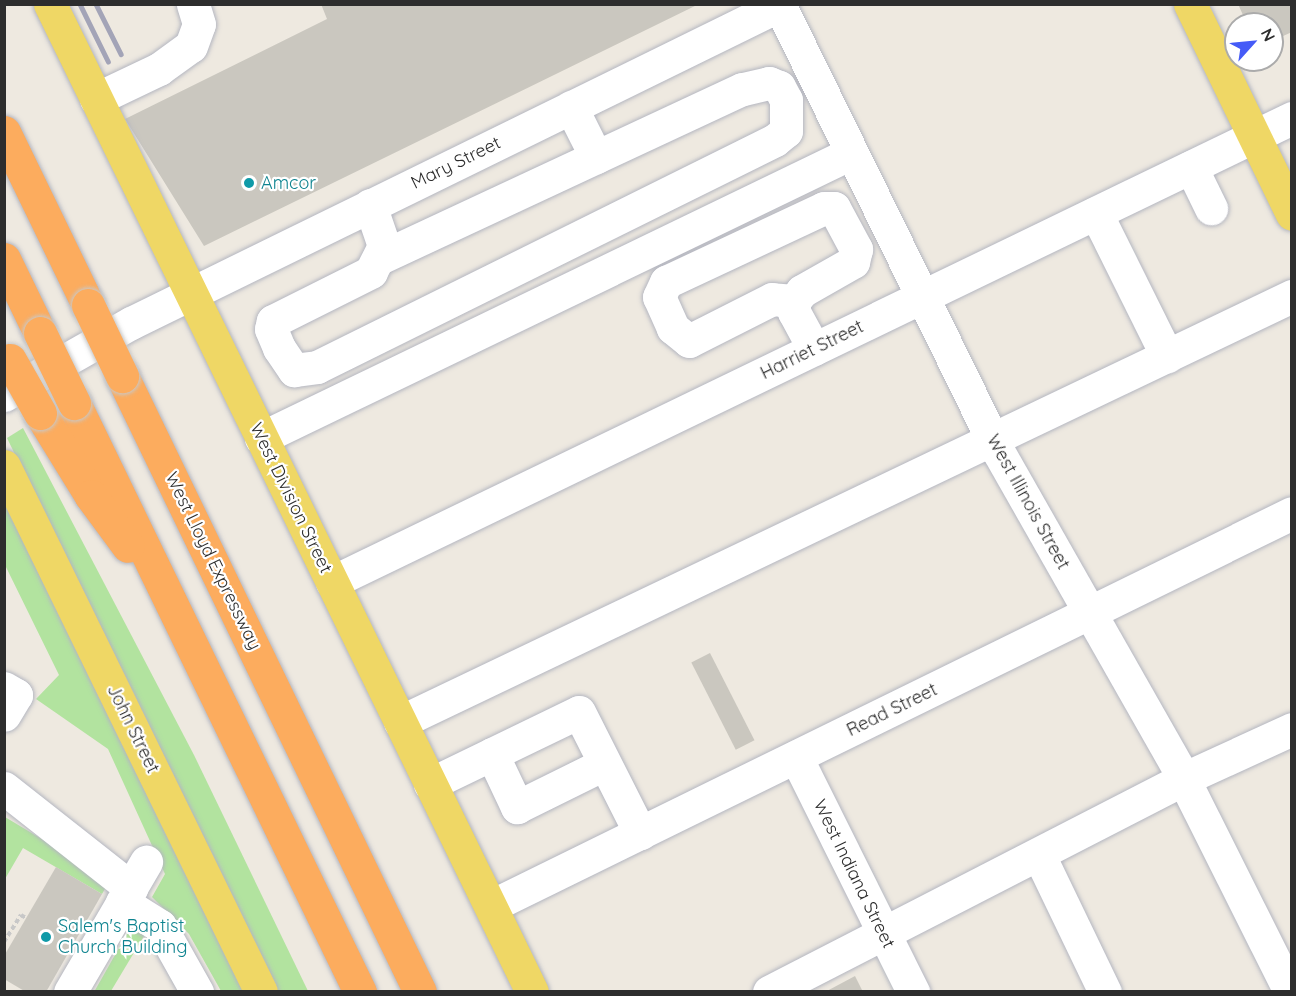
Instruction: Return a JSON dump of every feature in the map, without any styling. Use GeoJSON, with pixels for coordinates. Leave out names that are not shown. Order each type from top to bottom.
{"type":"FeatureCollection","features":[{"type":"Feature","properties":{"kind":"highway","name":"West Lloyd Expressway"},"geometry":{"type":"LineString","coordinates":[[4,132],[420,992]]}},
{"type":"Feature","properties":{"kind":"highway"},"geometry":{"type":"LineString","coordinates":[[4,259],[356,986]]}},
{"type":"Feature","properties":{"kind":"highway"},"geometry":{"type":"LineString","coordinates":[[7,355],[91,496],[174,607]]}},
{"type":"Feature","properties":{"kind":"main road","name":"West Division Street"},"geometry":{"type":"LineString","coordinates":[[50,4],[532,992]]}},
{"type":"Feature","properties":{"kind":"main road"},"geometry":{"type":"LineString","coordinates":[[1190,4],[1292,214]]}},
{"type":"Feature","properties":{"kind":"main road","name":"John Street"},"geometry":{"type":"LineString","coordinates":[[4,466],[261,992]]}},
{"type":"Feature","properties":{"kind":"street"},"geometry":{"type":"LineString","coordinates":[[96,99],[159,69],[191,46],[199,24],[193,4]]}},
{"type":"Feature","properties":{"kind":"street","name":"Mary Street"},"geometry":{"type":"LineString","coordinates":[[4,395],[131,323],[781,5]]}},
{"type":"Feature","properties":{"kind":"street","name":"West Illinois Street"},"geometry":{"type":"LineString","coordinates":[[781,5],[851,153],[993,440],[1092,612],[1183,779],[1290,992]]}},
{"type":"Feature","properties":{"kind":"street"},"geometry":{"type":"LineString","coordinates":[[370,206],[384,246],[382,257],[371,272],[273,321],[271,329],[294,370],[317,367],[775,140],[786,131],[786,100],[779,87],[769,83],[742,89],[382,257]]}},
{"type":"Feature","properties":{"kind":"street"},"geometry":{"type":"LineString","coordinates":[[571,107],[596,157]]}},
{"type":"Feature","properties":{"kind":"street","name":"Harriet Street"},"geometry":{"type":"LineString","coordinates":[[332,582],[1292,118]]}},
{"type":"Feature","properties":{"kind":"street"},"geometry":{"type":"LineString","coordinates":[[261,438],[851,153]]}},
{"type":"Feature","properties":{"kind":"street"},"geometry":{"type":"LineString","coordinates":[[1191,167],[1211,208]]}},
{"type":"Feature","properties":{"kind":"street"},"geometry":{"type":"LineString","coordinates":[[794,301],[772,299],[689,341],[673,328],[659,297],[666,282],[824,208],[834,208],[856,249],[853,262],[802,291],[794,301],[794,312],[814,349]]}},
{"type":"Feature","properties":{"kind":"street"},"geometry":{"type":"LineString","coordinates":[[1096,213],[1167,356]]}},
{"type":"Feature","properties":{"kind":"street"},"geometry":{"type":"LineString","coordinates":[[400,722],[923,468],[993,440],[1292,296]]}},
{"type":"Feature","properties":{"kind":"street","name":"Read Street"},"geometry":{"type":"LineString","coordinates":[[491,906],[1292,513]]}},
{"type":"Feature","properties":{"kind":"street"},"geometry":{"type":"LineString","coordinates":[[4,688],[16,695],[4,715]]}},
{"type":"Feature","properties":{"kind":"street"},"geometry":{"type":"LineString","coordinates":[[430,784],[579,712],[640,833]]}},
{"type":"Feature","properties":{"kind":"street"},"geometry":{"type":"LineString","coordinates":[[769,992],[1183,779],[1292,729]]}},
{"type":"Feature","properties":{"kind":"street"},"geometry":{"type":"LineString","coordinates":[[492,754],[517,807],[604,764]]}},
{"type":"Feature","properties":{"kind":"street","name":"West Indiana Street"},"geometry":{"type":"LineString","coordinates":[[796,757],[912,992]]}},
{"type":"Feature","properties":{"kind":"street"},"geometry":{"type":"LineString","coordinates":[[4,788],[133,884],[160,926],[197,992]]}},
{"type":"Feature","properties":{"kind":"street"},"geometry":{"type":"LineString","coordinates":[[1039,855],[1105,992]]}},
{"type":"Feature","properties":{"kind":"street"},"geometry":{"type":"LineString","coordinates":[[70,992],[133,884]]}},
{"type":"Feature","properties":{"kind":"path"},"geometry":{"type":"LineString","coordinates":[[4,942],[21,915],[26,918]]}},
{"type":"Feature","properties":{"kind":"green space"},"geometry":{"type":"Polygon","coordinates":[[[23,428],[194,755],[308,991],[276,991],[7,438],[23,428]]]}},
{"type":"Feature","properties":{"kind":"green space"},"geometry":{"type":"Polygon","coordinates":[[[4,499],[245,991],[221,991],[189,934],[152,897],[165,874],[108,749],[36,699],[59,675],[5,565],[4,499]]]}},
{"type":"Feature","properties":{"kind":"green space"},"geometry":{"type":"Polygon","coordinates":[[[5,817],[110,880],[102,894],[23,848],[5,879],[5,817]]]}},
{"type":"Feature","properties":{"kind":"green space"},"geometry":{"type":"Polygon","coordinates":[[[133,923],[147,931],[111,991],[94,992],[133,923]]]}},
{"type":"Feature","properties":{"kind":"building","name":"Amcor"},"geometry":{"type":"Polygon","coordinates":[[[321,4],[699,4],[204,246],[125,119],[327,19],[321,4]]]}},
{"type":"Feature","properties":{"kind":"building"},"geometry":{"type":"Polygon","coordinates":[[[1238,4],[1292,4],[1292,32],[1284,36],[1284,12],[1242,12],[1238,4]]]}},
{"type":"Feature","properties":{"kind":"building"},"geometry":{"type":"Polygon","coordinates":[[[710,653],[754,740],[736,750],[691,663],[710,653]]]}},
{"type":"Feature","properties":{"kind":"building","name":"Salem's Baptist Church Building"},"geometry":{"type":"Polygon","coordinates":[[[56,867],[102,894],[46,992],[26,992],[4,979],[4,956],[56,867]]]}},
{"type":"Feature","properties":{"kind":"building"},"geometry":{"type":"Polygon","coordinates":[[[855,976],[863,992],[825,992],[855,976]]]}},
{"type":"Feature","properties":{"kind":"railway"},"geometry":{"type":"LineString","coordinates":[[80,4],[108,61]]}},
{"type":"Feature","properties":{"kind":"railway"},"geometry":{"type":"LineString","coordinates":[[96,4],[121,54]]}},
{"type":"Feature","properties":{"kind":"place","name":"Amcor"},"geometry":{"type":"Point","coordinates":[249,183]}},
{"type":"Feature","properties":{"kind":"place","name":"Salem's Baptist Church Building"},"geometry":{"type":"Point","coordinates":[46,937]}}]}
